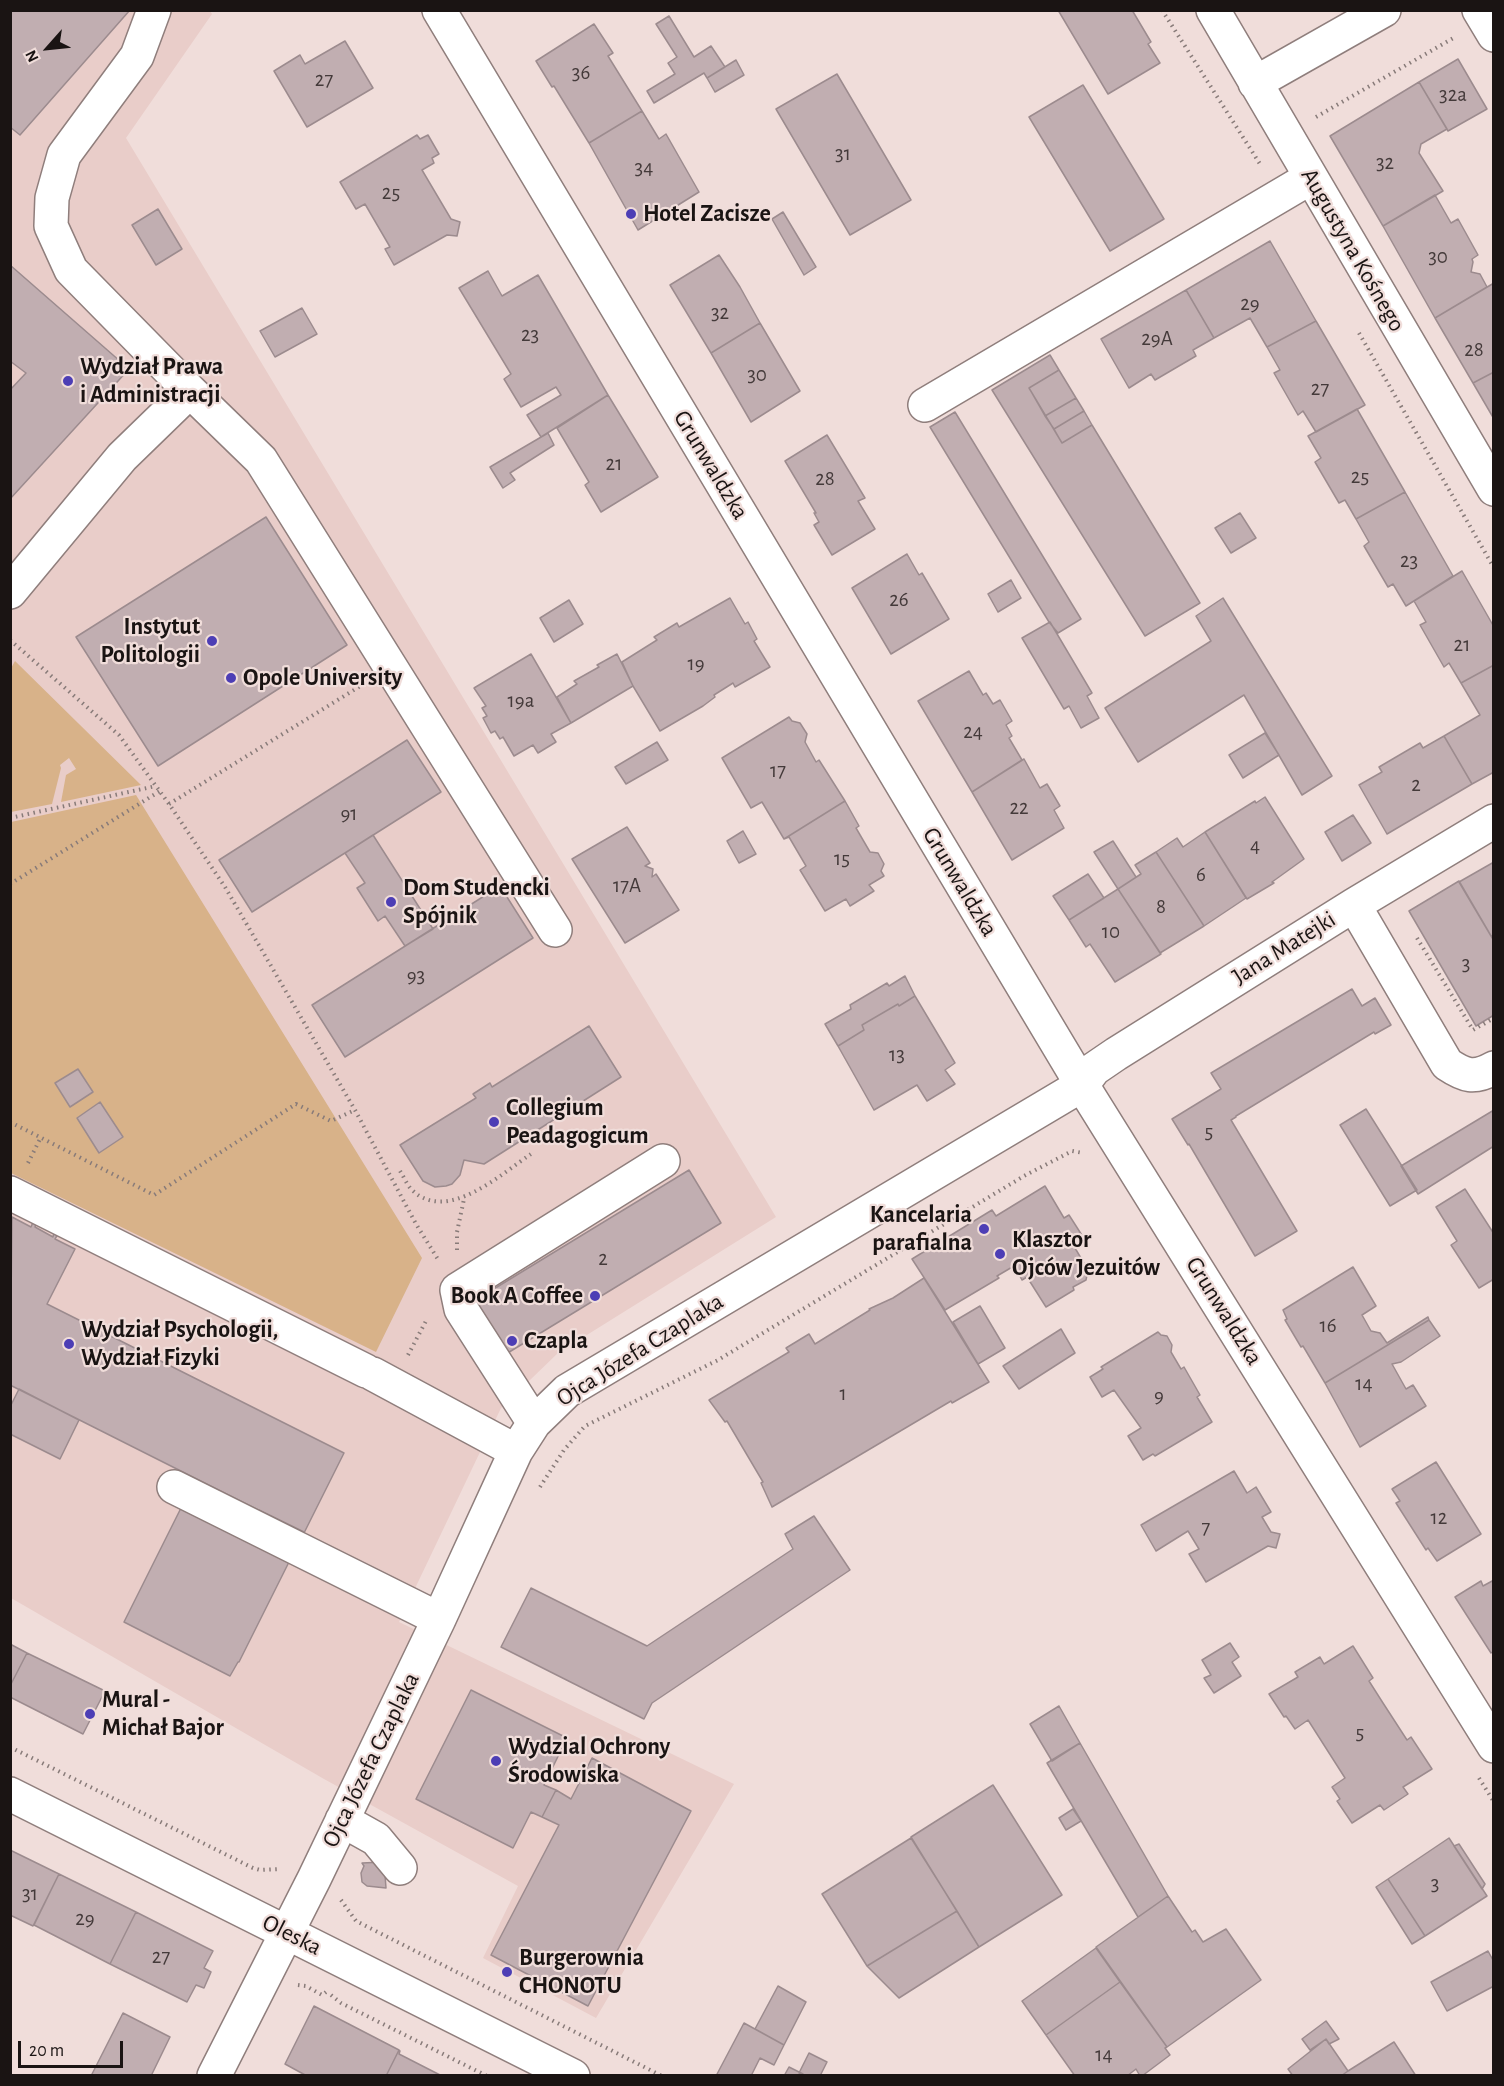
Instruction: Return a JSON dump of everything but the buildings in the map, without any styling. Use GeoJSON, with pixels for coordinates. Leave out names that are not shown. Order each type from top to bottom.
{"type":"FeatureCollection","features":[{"type":"Feature","properties":{"kind":"street"},"geometry":{"type":"LineString","coordinates":[[154,10],[137,56],[64,155],[52,198],[51,226],[71,270],[261,460],[555,930]]}},
{"type":"Feature","properties":{"kind":"street","name":"Grunwaldzka"},"geometry":{"type":"LineString","coordinates":[[439,10],[1082,1085],[1494,1746]]}},
{"type":"Feature","properties":{"kind":"street","name":"Augustyna Kośnego"},"geometry":{"type":"LineString","coordinates":[[1213,10],[1494,489]]}},
{"type":"Feature","properties":{"kind":"street"},"geometry":{"type":"LineString","coordinates":[[1255,83],[1384,10]]}},
{"type":"Feature","properties":{"kind":"street"},"geometry":{"type":"LineString","coordinates":[[926,405],[1310,178]]}},
{"type":"Feature","properties":{"kind":"street"},"geometry":{"type":"LineString","coordinates":[[10,592],[122,457],[190,391]]}},
{"type":"Feature","properties":{"kind":"street","name":"Jana Matejki"},"geometry":{"type":"LineString","coordinates":[[1082,1085],[1094,1069],[1116,1054],[1354,905],[1494,821]]}},
{"type":"Feature","properties":{"kind":"street"},"geometry":{"type":"LineString","coordinates":[[1354,905],[1447,1064],[1462,1074],[1481,1075],[1494,1068]]}},
{"type":"Feature","properties":{"kind":"street","name":"Ojca Józefa Czaplaka"},"geometry":{"type":"LineString","coordinates":[[214,2076],[342,1820],[439,1619],[516,1451],[534,1423],[567,1391],[1082,1085]]}},
{"type":"Feature","properties":{"kind":"street"},"geometry":{"type":"LineString","coordinates":[[534,1423],[461,1309],[457,1290],[663,1161]]}},
{"type":"Feature","properties":{"kind":"street"},"geometry":{"type":"LineString","coordinates":[[10,1193],[377,1376],[516,1451]]}},
{"type":"Feature","properties":{"kind":"street"},"geometry":{"type":"LineString","coordinates":[[174,1487],[439,1619]]}},
{"type":"Feature","properties":{"kind":"street","name":"Oleska"},"geometry":{"type":"LineString","coordinates":[[10,1794],[573,2076]]}},
{"type":"Feature","properties":{"kind":"street"},"geometry":{"type":"LineString","coordinates":[[342,1820],[376,1839],[400,1868]]}},
{"type":"Feature","properties":{"kind":"path"},"geometry":{"type":"LineString","coordinates":[[1162,10],[1280,195]]}},
{"type":"Feature","properties":{"kind":"path"},"geometry":{"type":"LineString","coordinates":[[1313,119],[1486,22]]}},
{"type":"Feature","properties":{"kind":"path"},"geometry":{"type":"LineString","coordinates":[[1357,330],[1494,568]]}},
{"type":"Feature","properties":{"kind":"path"},"geometry":{"type":"LineString","coordinates":[[10,640],[119,735],[169,804],[225,887],[355,1110],[416,1224],[457,1290]]}},
{"type":"Feature","properties":{"kind":"path"},"geometry":{"type":"LineString","coordinates":[[169,804],[391,667]]}},
{"type":"Feature","properties":{"kind":"path"},"geometry":{"type":"LineString","coordinates":[[10,818],[156,786]]}},
{"type":"Feature","properties":{"kind":"path"},"geometry":{"type":"LineString","coordinates":[[10,884],[160,792]]}},
{"type":"Feature","properties":{"kind":"path"},"geometry":{"type":"LineString","coordinates":[[1416,937],[1473,1030],[1494,1018]]}},
{"type":"Feature","properties":{"kind":"path"},"geometry":{"type":"LineString","coordinates":[[10,1122],[154,1195],[296,1104],[331,1121],[355,1110]]}},
{"type":"Feature","properties":{"kind":"path"},"geometry":{"type":"LineString","coordinates":[[28,1165],[41,1137]]}},
{"type":"Feature","properties":{"kind":"path"},"geometry":{"type":"LineString","coordinates":[[534,1496],[564,1450],[585,1426],[717,1360],[1024,1176],[1072,1151],[1090,1154]]}},
{"type":"Feature","properties":{"kind":"path"},"geometry":{"type":"LineString","coordinates":[[400,1171],[411,1189],[429,1201],[442,1203],[465,1198],[531,1154]]}},
{"type":"Feature","properties":{"kind":"path"},"geometry":{"type":"LineString","coordinates":[[457,1290],[457,1232],[465,1198]]}},
{"type":"Feature","properties":{"kind":"path"},"geometry":{"type":"LineString","coordinates":[[377,1376],[436,1304],[457,1290]]}},
{"type":"Feature","properties":{"kind":"path"},"geometry":{"type":"LineString","coordinates":[[10,1747],[253,1868],[282,1869]]}},
{"type":"Feature","properties":{"kind":"path"},"geometry":{"type":"LineString","coordinates":[[1474,1771],[1494,1802]]}},
{"type":"Feature","properties":{"kind":"path"},"geometry":{"type":"LineString","coordinates":[[340,1897],[356,1921],[662,2076]]}},
{"type":"Feature","properties":{"kind":"path"},"geometry":{"type":"LineString","coordinates":[[294,1985],[306,1986],[322,1995],[327,1991],[340,2003],[487,2076]]}},
{"type":"Feature","properties":{"kind":"shaded area","name":"Opole University"},"geometry":{"type":"Polygon","coordinates":[[[11,11],[210,11],[212,14],[126,138],[776,1217],[558,1353],[501,1408],[399,1622],[734,1784],[596,2018],[483,1958],[518,1886],[324,1779],[11,1598],[11,11]]]}},
{"type":"Feature","properties":{"kind":"shaded area"},"geometry":{"type":"Polygon","coordinates":[[[15,661],[141,785],[61,802],[66,775],[76,769],[69,758],[60,765],[52,804],[11,812],[10,670],[15,661]]]}},
{"type":"Feature","properties":{"kind":"shaded area"},"geometry":{"type":"Polygon","coordinates":[[[136,795],[422,1258],[376,1352],[11,1173],[11,822],[136,795]]]}},
{"type":"Feature","properties":{"kind":"place","name":"Hotel Zacisze"},"geometry":{"type":"Point","coordinates":[631,214]}},
{"type":"Feature","properties":{"kind":"place","name":"Wydział Prawa i Administracji"},"geometry":{"type":"Point","coordinates":[68,381]}},
{"type":"Feature","properties":{"kind":"place","name":"Instytut Politologii"},"geometry":{"type":"Point","coordinates":[212,641]}},
{"type":"Feature","properties":{"kind":"place","name":"Opole University"},"geometry":{"type":"Point","coordinates":[231,678]}},
{"type":"Feature","properties":{"kind":"place","name":"Dom Studencki Spójnik"},"geometry":{"type":"Point","coordinates":[391,902]}},
{"type":"Feature","properties":{"kind":"place","name":"Collegium Peadagogicum"},"geometry":{"type":"Point","coordinates":[494,1122]}},
{"type":"Feature","properties":{"kind":"place","name":"Kancelaria parafialna"},"geometry":{"type":"Point","coordinates":[984,1229]}},
{"type":"Feature","properties":{"kind":"place","name":"Klasztor Ojców Jezuitów"},"geometry":{"type":"Point","coordinates":[1000,1254]}},
{"type":"Feature","properties":{"kind":"place","name":"Book A Coffee"},"geometry":{"type":"Point","coordinates":[595,1296]}},
{"type":"Feature","properties":{"kind":"place","name":"Czapla"},"geometry":{"type":"Point","coordinates":[512,1341]}},
{"type":"Feature","properties":{"kind":"place","name":"Wydział Psychologii, Wydział Fizyki"},"geometry":{"type":"Point","coordinates":[69,1344]}},
{"type":"Feature","properties":{"kind":"place","name":"Mural - Michał Bajor"},"geometry":{"type":"Point","coordinates":[90,1714]}},
{"type":"Feature","properties":{"kind":"place","name":"Wydzial Ochrony Środowiska"},"geometry":{"type":"Point","coordinates":[496,1761]}},
{"type":"Feature","properties":{"kind":"place","name":"Burgerownia CHONOTU"},"geometry":{"type":"Point","coordinates":[507,1972]}}]}
